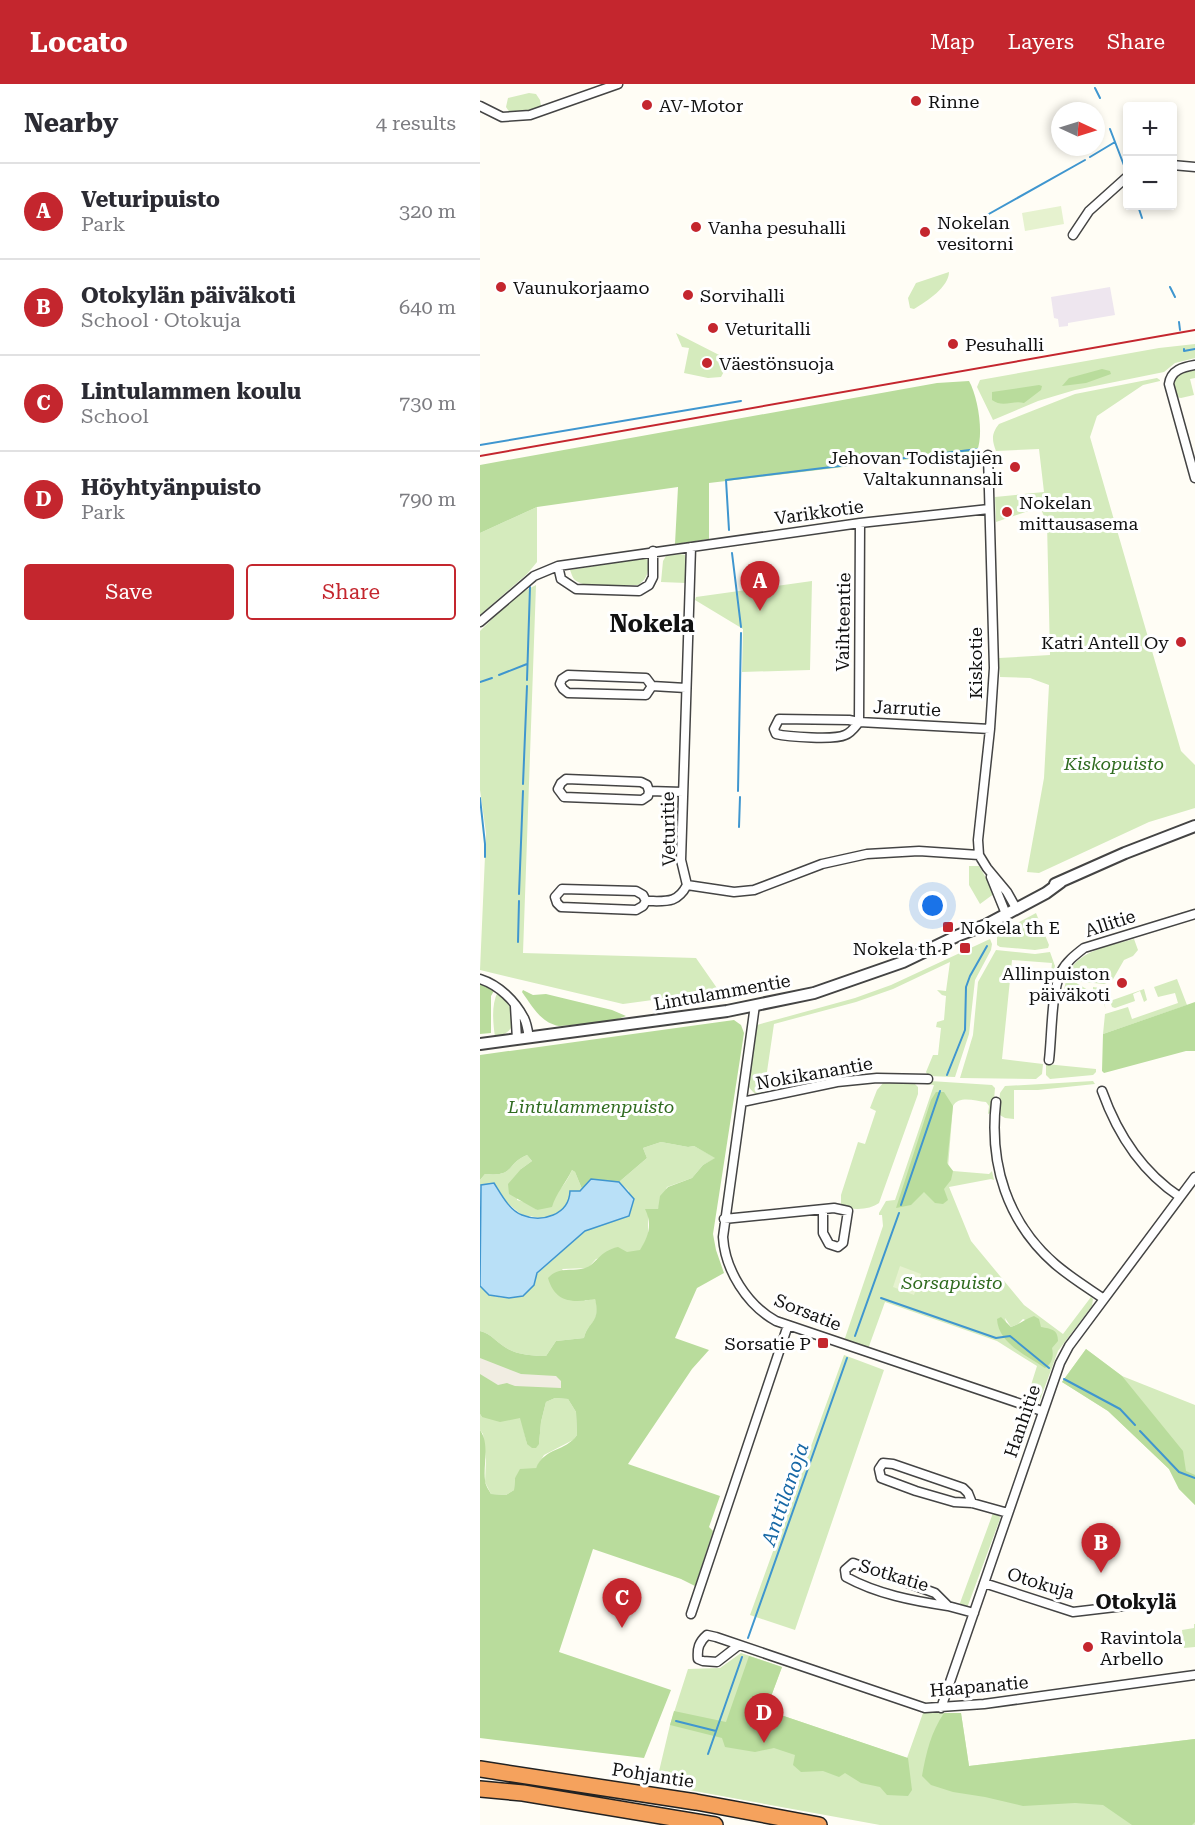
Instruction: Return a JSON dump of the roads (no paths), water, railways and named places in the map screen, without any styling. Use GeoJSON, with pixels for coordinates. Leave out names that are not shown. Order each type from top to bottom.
{"type":"FeatureCollection","features":[{"type":"Feature","properties":{"kind":"highway","name":"Pohjantie"},"geometry":{"type":"LineString","coordinates":[[480,1768],[696,1802],[819,1825]]}},
{"type":"Feature","properties":{"kind":"highway"},"geometry":{"type":"LineString","coordinates":[[480,1789],[523,1793],[715,1825]]}},
{"type":"Feature","properties":{"kind":"street"},"geometry":{"type":"LineString","coordinates":[[480,106],[502,117],[530,115],[618,84]]}},
{"type":"Feature","properties":{"kind":"street"},"geometry":{"type":"LineString","coordinates":[[1177,165],[1195,167]]}},
{"type":"Feature","properties":{"kind":"street"},"geometry":{"type":"LineString","coordinates":[[1073,235],[1089,211],[1123,181]]}},
{"type":"Feature","properties":{"kind":"street"},"geometry":{"type":"LineString","coordinates":[[1195,365],[1178,369],[1170,378],[1170,392],[1195,478]]}},
{"type":"Feature","properties":{"kind":"street","name":"Kiskotie"},"geometry":{"type":"LineString","coordinates":[[979,855],[980,811],[990,729],[994,668],[988,455]]}},
{"type":"Feature","properties":{"kind":"street","name":"Varikkotie"},"geometry":{"type":"LineString","coordinates":[[480,622],[534,576],[558,566],[860,523],[989,509]]}},
{"type":"Feature","properties":{"kind":"street","name":"Vaihteentie"},"geometry":{"type":"LineString","coordinates":[[859,722],[860,523]]}},
{"type":"Feature","properties":{"kind":"street","name":"Veturitie"},"geometry":{"type":"LineString","coordinates":[[691,547],[681,860],[687,885],[734,892],[754,890],[822,864],[867,854],[919,851],[979,855]]}},
{"type":"Feature","properties":{"kind":"street"},"geometry":{"type":"LineString","coordinates":[[558,566],[561,579],[576,589],[639,591],[649,585],[653,577],[653,551]]}},
{"type":"Feature","properties":{"kind":"street"},"geometry":{"type":"LineString","coordinates":[[652,686],[646,695],[635,695],[568,693],[560,684],[562,679],[568,675],[646,678],[652,686],[686,688]]}},
{"type":"Feature","properties":{"kind":"street","name":"Jarrutie"},"geometry":{"type":"LineString","coordinates":[[859,722],[843,737],[786,736],[776,734],[774,729],[779,719],[849,720],[990,729]]}},
{"type":"Feature","properties":{"kind":"street"},"geometry":{"type":"LineString","coordinates":[[566,779],[641,782],[647,785],[650,791],[648,796],[642,800],[564,797],[558,789],[566,779]]}},
{"type":"Feature","properties":{"kind":"street"},"geometry":{"type":"LineString","coordinates":[[650,791],[683,792]]}},
{"type":"Feature","properties":{"kind":"street","name":"Lintulammentie"},"geometry":{"type":"LineString","coordinates":[[480,1044],[720,1012],[814,993],[903,962],[959,935],[983,919],[1010,908],[1029,894],[1061,882],[1116,856],[1195,826]]}},
{"type":"Feature","properties":{"kind":"street"},"geometry":{"type":"LineString","coordinates":[[979,855],[1007,892],[1010,908]]}},
{"type":"Feature","properties":{"kind":"street"},"geometry":{"type":"LineString","coordinates":[[646,901],[675,899],[682,894],[687,885]]}},
{"type":"Feature","properties":{"kind":"street"},"geometry":{"type":"LineString","coordinates":[[562,889],[636,891],[643,895],[646,901],[636,910],[561,907],[555,897],[562,889]]}},
{"type":"Feature","properties":{"kind":"street","name":"Allitie"},"geometry":{"type":"LineString","coordinates":[[1049,1060],[1057,986],[1062,970],[1071,958],[1084,948],[1195,914]]}},
{"type":"Feature","properties":{"kind":"street"},"geometry":{"type":"LineString","coordinates":[[480,979],[498,988],[515,1006],[526,1020],[529,1038]]}},
{"type":"Feature","properties":{"kind":"street","name":"Sorsatie"},"geometry":{"type":"LineString","coordinates":[[755,1005],[724,1219],[724,1249],[748,1298],[776,1321],[1042,1412]]}},
{"type":"Feature","properties":{"kind":"street"},"geometry":{"type":"LineString","coordinates":[[515,1006],[517,1039]]}},
{"type":"Feature","properties":{"kind":"street","name":"Nokikanantie"},"geometry":{"type":"LineString","coordinates":[[742,1102],[837,1082],[877,1078],[928,1079]]}},
{"type":"Feature","properties":{"kind":"street"},"geometry":{"type":"LineString","coordinates":[[1102,1091],[1110,1113],[1144,1166],[1160,1183],[1179,1197]]}},
{"type":"Feature","properties":{"kind":"street"},"geometry":{"type":"LineString","coordinates":[[996,1102],[994,1131],[997,1168],[1016,1218],[1028,1236],[1055,1264],[1104,1299]]}},
{"type":"Feature","properties":{"kind":"street","name":"Hanhitie"},"geometry":{"type":"LineString","coordinates":[[941,1708],[1060,1363],[1069,1346],[1195,1177]]}},
{"type":"Feature","properties":{"kind":"street"},"geometry":{"type":"LineString","coordinates":[[724,1219],[834,1208],[848,1211],[843,1243],[838,1247],[829,1244],[823,1233],[823,1210]]}},
{"type":"Feature","properties":{"kind":"street"},"geometry":{"type":"LineString","coordinates":[[691,1614],[788,1325]]}},
{"type":"Feature","properties":{"kind":"street"},"geometry":{"type":"LineString","coordinates":[[972,1503],[963,1488],[893,1464],[883,1463],[879,1469],[881,1478],[916,1491],[954,1502],[972,1503],[1008,1513]]}},
{"type":"Feature","properties":{"kind":"street","name":"Sotkatie"},"geometry":{"type":"LineString","coordinates":[[948,1606],[935,1593],[853,1563],[844,1570],[846,1578],[855,1582],[910,1600],[974,1613]]}},
{"type":"Feature","properties":{"kind":"street","name":"Otokuja"},"geometry":{"type":"LineString","coordinates":[[984,1583],[1073,1612],[1124,1606]]}},
{"type":"Feature","properties":{"kind":"street","name":"Haapanatie"},"geometry":{"type":"LineString","coordinates":[[739,1645],[717,1662],[699,1659],[698,1650],[707,1635],[739,1645],[925,1708],[990,1703],[1195,1675]]}},
{"type":"Feature","properties":{"kind":"water"},"geometry":{"type":"Polygon","coordinates":[[[591,1179],[619,1182],[634,1199],[629,1216],[585,1231],[537,1273],[534,1285],[523,1296],[509,1298],[489,1295],[480,1286],[481,1185],[494,1183],[517,1213],[538,1218],[560,1211],[565,1206],[570,1191],[580,1191],[591,1179]]]}},
{"type":"Feature","properties":{"kind":"waterway"},"geometry":{"type":"LineString","coordinates":[[1095,88],[1100,98]]}},
{"type":"Feature","properties":{"kind":"waterway"},"geometry":{"type":"LineString","coordinates":[[1110,129],[1123,163]]}},
{"type":"Feature","properties":{"kind":"waterway"},"geometry":{"type":"LineString","coordinates":[[1090,157],[1115,142]]}},
{"type":"Feature","properties":{"kind":"waterway"},"geometry":{"type":"LineString","coordinates":[[971,224],[1085,160]]}},
{"type":"Feature","properties":{"kind":"waterway"},"geometry":{"type":"LineString","coordinates":[[1139,210],[1142,218]]}},
{"type":"Feature","properties":{"kind":"waterway"},"geometry":{"type":"LineString","coordinates":[[1170,287],[1175,297]]}},
{"type":"Feature","properties":{"kind":"waterway"},"geometry":{"type":"LineString","coordinates":[[1179,322],[1180,330]]}},
{"type":"Feature","properties":{"kind":"waterway"},"geometry":{"type":"LineString","coordinates":[[1184,349],[1184,351],[1195,349]]}},
{"type":"Feature","properties":{"kind":"waterway"},"geometry":{"type":"LineString","coordinates":[[480,445],[741,401]]}},
{"type":"Feature","properties":{"kind":"waterway"},"geometry":{"type":"LineString","coordinates":[[729,530],[726,480],[978,449]]}},
{"type":"Feature","properties":{"kind":"waterway"},"geometry":{"type":"LineString","coordinates":[[732,553],[741,627]]}},
{"type":"Feature","properties":{"kind":"waterway"},"geometry":{"type":"LineString","coordinates":[[527,680],[530,587]]}},
{"type":"Feature","properties":{"kind":"waterway"},"geometry":{"type":"LineString","coordinates":[[738,791],[741,633]]}},
{"type":"Feature","properties":{"kind":"waterway"},"geometry":{"type":"LineString","coordinates":[[499,675],[527,664]]}},
{"type":"Feature","properties":{"kind":"waterway"},"geometry":{"type":"LineString","coordinates":[[480,682],[492,678]]}},
{"type":"Feature","properties":{"kind":"waterway"},"geometry":{"type":"LineString","coordinates":[[523,784],[527,686]]}},
{"type":"Feature","properties":{"kind":"waterway"},"geometry":{"type":"LineString","coordinates":[[519,894],[523,791]]}},
{"type":"Feature","properties":{"kind":"waterway"},"geometry":{"type":"LineString","coordinates":[[739,827],[740,797]]}},
{"type":"Feature","properties":{"kind":"waterway"},"geometry":{"type":"LineString","coordinates":[[480,798],[485,857]]}},
{"type":"Feature","properties":{"kind":"waterway"},"geometry":{"type":"LineString","coordinates":[[518,942],[519,901]]}},
{"type":"Feature","properties":{"kind":"waterway","name":"Anttilanoja"},"geometry":{"type":"LineString","coordinates":[[947,1075],[965,1030],[966,987],[987,946]]}},
{"type":"Feature","properties":{"kind":"waterway","name":"Anttilanoja"},"geometry":{"type":"LineString","coordinates":[[901,1205],[940,1091]]}},
{"type":"Feature","properties":{"kind":"waterway","name":"Anttilanoja"},"geometry":{"type":"LineString","coordinates":[[855,1336],[899,1213]]}},
{"type":"Feature","properties":{"kind":"waterway"},"geometry":{"type":"LineString","coordinates":[[881,1298],[996,1338],[1010,1336],[1049,1368]]}},
{"type":"Feature","properties":{"kind":"waterway","name":"Anttilanoja"},"geometry":{"type":"LineString","coordinates":[[748,1638],[847,1358]]}},
{"type":"Feature","properties":{"kind":"waterway"},"geometry":{"type":"LineString","coordinates":[[1064,1379],[1120,1409],[1135,1425]]}},
{"type":"Feature","properties":{"kind":"waterway"},"geometry":{"type":"LineString","coordinates":[[1140,1431],[1179,1472],[1195,1478]]}},
{"type":"Feature","properties":{"kind":"waterway","name":"Anttilanoja"},"geometry":{"type":"LineString","coordinates":[[708,1754],[742,1657]]}},
{"type":"Feature","properties":{"kind":"waterway"},"geometry":{"type":"LineString","coordinates":[[676,1721],[716,1731]]}},
{"type":"Feature","properties":{"kind":"railway"},"geometry":{"type":"LineString","coordinates":[[480,456],[1195,330]]}},
{"type":"Feature","properties":{"kind":"place","name":"Rinne"},"geometry":{"type":"Point","coordinates":[916,101]}},
{"type":"Feature","properties":{"kind":"place","name":"AV-Motor"},"geometry":{"type":"Point","coordinates":[647,105]}},
{"type":"Feature","properties":{"kind":"place","name":"Vanha pesuhalli"},"geometry":{"type":"Point","coordinates":[696,227]}},
{"type":"Feature","properties":{"kind":"place","name":"Nokelan vesitorni"},"geometry":{"type":"Point","coordinates":[925,232]}},
{"type":"Feature","properties":{"kind":"place","name":"Vaunukorjaamo"},"geometry":{"type":"Point","coordinates":[501,287]}},
{"type":"Feature","properties":{"kind":"place","name":"Sorvihalli"},"geometry":{"type":"Point","coordinates":[688,295]}},
{"type":"Feature","properties":{"kind":"place","name":"Veturitalli"},"geometry":{"type":"Point","coordinates":[713,328]}},
{"type":"Feature","properties":{"kind":"place","name":"Pesuhalli"},"geometry":{"type":"Point","coordinates":[953,344]}},
{"type":"Feature","properties":{"kind":"place","name":"Väestönsuoja"},"geometry":{"type":"Point","coordinates":[707,363]}},
{"type":"Feature","properties":{"kind":"place","name":"Jehovan Todistajien Valtakunnansali"},"geometry":{"type":"Point","coordinates":[1015,467]}},
{"type":"Feature","properties":{"kind":"place","name":"Nokelan mittausasema"},"geometry":{"type":"Point","coordinates":[1007,512]}},
{"type":"Feature","properties":{"kind":"place","name":"Veturipuisto"},"geometry":{"type":"Point","coordinates":[760,611]}},
{"type":"Feature","properties":{"kind":"place","name":"Katri Antell Oy"},"geometry":{"type":"Point","coordinates":[1181,642]}},
{"type":"Feature","properties":{"kind":"place","name":"Nokela th E"},"geometry":{"type":"Point","coordinates":[948,927]}},
{"type":"Feature","properties":{"kind":"place","name":"Nokela th P"},"geometry":{"type":"Point","coordinates":[965,948]}},
{"type":"Feature","properties":{"kind":"place","name":"Allinpuiston päiväkoti"},"geometry":{"type":"Point","coordinates":[1122,983]}},
{"type":"Feature","properties":{"kind":"place","name":"Sorsatie P"},"geometry":{"type":"Point","coordinates":[823,1343]}},
{"type":"Feature","properties":{"kind":"place","name":"Otokylän päiväkoti"},"geometry":{"type":"Point","coordinates":[1101,1573]}},
{"type":"Feature","properties":{"kind":"place","name":"Lintulammen koulu"},"geometry":{"type":"Point","coordinates":[622,1628]}},
{"type":"Feature","properties":{"kind":"place","name":"Ravintola Arbello"},"geometry":{"type":"Point","coordinates":[1088,1647]}},
{"type":"Feature","properties":{"kind":"place","name":"Höyhtyänpuisto"},"geometry":{"type":"Point","coordinates":[764,1743]}},
{"type":"Feature","properties":{"kind":"district","name":"Nokela"},"geometry":{"type":"Point","coordinates":[652,624]}},
{"type":"Feature","properties":{"kind":"district","name":"Otokylä"},"geometry":{"type":"Point","coordinates":[1136,1602]}},
{"type":"Feature","properties":{"kind":"park label","name":"Kiskopuisto"},"geometry":{"type":"Point","coordinates":[1114,763]}},
{"type":"Feature","properties":{"kind":"park label","name":"Lintulammenpuisto"},"geometry":{"type":"Point","coordinates":[591,1106]}},
{"type":"Feature","properties":{"kind":"park label","name":"Sorsapuisto"},"geometry":{"type":"Point","coordinates":[952,1282]}}]}
